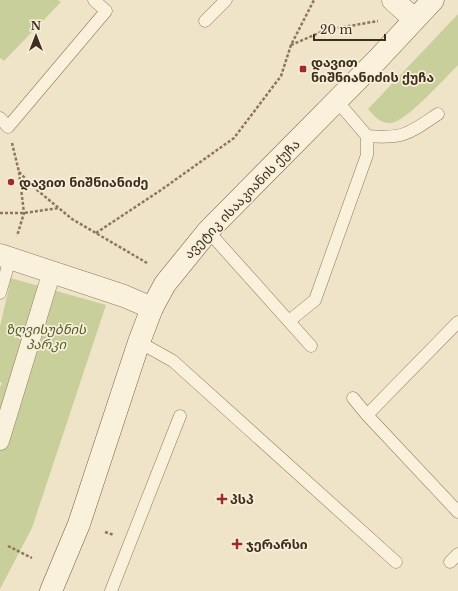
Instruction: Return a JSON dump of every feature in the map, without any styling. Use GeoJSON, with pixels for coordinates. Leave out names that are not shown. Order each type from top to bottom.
{"type":"FeatureCollection","features":[{"type":"Feature","properties":{"kind":"main road"},"geometry":{"type":"LineString","coordinates":[[393,0],[414,19]]}},
{"type":"Feature","properties":{"kind":"main road","name":"ავეტიკ ისააკიანის ქუჩა"},"geometry":{"type":"LineString","coordinates":[[50,591],[79,524],[139,342],[152,308],[165,284],[208,231],[337,101],[433,0]]}},
{"type":"Feature","properties":{"kind":"main road"},"geometry":{"type":"LineString","coordinates":[[5,257],[52,271],[124,296],[152,308]]}},
{"type":"Feature","properties":{"kind":"street"},"geometry":{"type":"LineString","coordinates":[[0,441],[52,271]]}},
{"type":"Feature","properties":{"kind":"lane"},"geometry":{"type":"LineString","coordinates":[[4,123],[106,11],[94,0]]}},
{"type":"Feature","properties":{"kind":"lane"},"geometry":{"type":"LineString","coordinates":[[205,21],[226,0]]}},
{"type":"Feature","properties":{"kind":"lane"},"geometry":{"type":"LineString","coordinates":[[289,321],[315,300],[367,155],[367,136],[337,101]]}},
{"type":"Feature","properties":{"kind":"lane"},"geometry":{"type":"LineString","coordinates":[[367,136],[391,138],[409,133],[438,114]]}},
{"type":"Feature","properties":{"kind":"lane"},"geometry":{"type":"LineString","coordinates":[[208,231],[311,346]]}},
{"type":"Feature","properties":{"kind":"lane"},"geometry":{"type":"LineString","coordinates":[[0,293],[5,257]]}},
{"type":"Feature","properties":{"kind":"lane"},"geometry":{"type":"LineString","coordinates":[[367,415],[458,322]]}},
{"type":"Feature","properties":{"kind":"lane"},"geometry":{"type":"LineString","coordinates":[[139,342],[173,361],[396,562]]}},
{"type":"Feature","properties":{"kind":"lane"},"geometry":{"type":"LineString","coordinates":[[354,398],[367,415],[458,512]]}},
{"type":"Feature","properties":{"kind":"lane"},"geometry":{"type":"LineString","coordinates":[[111,591],[180,416]]}},
{"type":"Feature","properties":{"kind":"path"},"geometry":{"type":"LineString","coordinates":[[96,233],[161,190],[234,138],[281,76],[291,45],[314,0]]}},
{"type":"Feature","properties":{"kind":"path"},"geometry":{"type":"LineString","coordinates":[[291,45],[326,30],[378,21]]}},
{"type":"Feature","properties":{"kind":"path"},"geometry":{"type":"LineString","coordinates":[[4,123],[19,172],[24,213],[5,257]]}},
{"type":"Feature","properties":{"kind":"path"},"geometry":{"type":"LineString","coordinates":[[19,172],[72,219],[147,263]]}},
{"type":"Feature","properties":{"kind":"path"},"geometry":{"type":"LineString","coordinates":[[0,213],[24,213],[59,208]]}},
{"type":"Feature","properties":{"kind":"path"},"geometry":{"type":"LineString","coordinates":[[8,546],[32,558]]}},
{"type":"Feature","properties":{"kind":"green space"},"geometry":{"type":"Polygon","coordinates":[[[0,0],[58,0],[61,2],[4,61],[0,58],[0,0]]]}},
{"type":"Feature","properties":{"kind":"green space"},"geometry":{"type":"Polygon","coordinates":[[[458,14],[458,65],[426,98],[398,121],[387,123],[378,119],[368,109],[458,14]]]}},
{"type":"Feature","properties":{"kind":"green space","name":"ზღვისუბნის პარკი"},"geometry":{"type":"Polygon","coordinates":[[[0,275],[106,305],[32,528],[0,589],[0,387],[2,383],[0,382],[0,326],[10,283],[0,275]]]}},
{"type":"Feature","properties":{"kind":"place","name":"დავით ნიშნიანიძის ქუჩა"},"geometry":{"type":"Point","coordinates":[303,69]}},
{"type":"Feature","properties":{"kind":"place","name":"დავით ნიშნიანიძე"},"geometry":{"type":"Point","coordinates":[11,182]}},
{"type":"Feature","properties":{"kind":"place","name":"პსპ"},"geometry":{"type":"Point","coordinates":[222,499]}},
{"type":"Feature","properties":{"kind":"place","name":"ჯერარსი"},"geometry":{"type":"Point","coordinates":[237,544]}}]}
